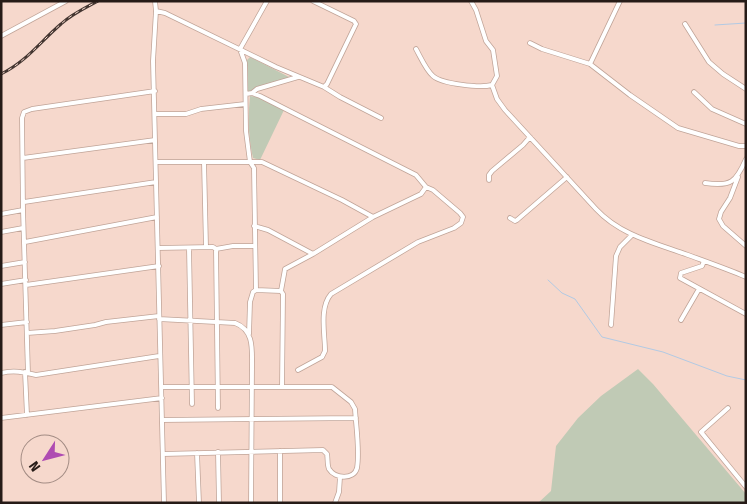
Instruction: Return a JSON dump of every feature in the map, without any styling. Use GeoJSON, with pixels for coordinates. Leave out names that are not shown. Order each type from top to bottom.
{"type":"FeatureCollection","features":[{"type":"Feature","properties":{"kind":"street"},"geometry":{"type":"LineString","coordinates":[[1,36],[66,1]]}},
{"type":"Feature","properties":{"kind":"street"},"geometry":{"type":"LineString","coordinates":[[155,1],[153,61],[164,503]]}},
{"type":"Feature","properties":{"kind":"street"},"geometry":{"type":"LineString","coordinates":[[251,503],[252,347],[250,335],[251,296],[256,290],[254,168],[250,162],[246,131],[245,63],[240,49],[267,1]]}},
{"type":"Feature","properties":{"kind":"street"},"geometry":{"type":"LineString","coordinates":[[313,1],[354,21],[356,24],[324,87]]}},
{"type":"Feature","properties":{"kind":"street"},"geometry":{"type":"LineString","coordinates":[[471,1],[476,10],[486,41],[493,50],[497,76],[492,85],[497,99],[602,216],[632,235],[746,277]]}},
{"type":"Feature","properties":{"kind":"street"},"geometry":{"type":"LineString","coordinates":[[590,64],[620,1]]}},
{"type":"Feature","properties":{"kind":"street"},"geometry":{"type":"LineString","coordinates":[[156,11],[165,13],[298,77],[324,87],[381,118]]}},
{"type":"Feature","properties":{"kind":"street"},"geometry":{"type":"LineString","coordinates":[[684,24],[709,62],[746,89]]}},
{"type":"Feature","properties":{"kind":"street"},"geometry":{"type":"LineString","coordinates":[[530,43],[542,49],[590,64],[678,128],[738,146],[746,146]]}},
{"type":"Feature","properties":{"kind":"street"},"geometry":{"type":"LineString","coordinates":[[416,49],[432,75],[438,80],[468,86],[492,85]]}},
{"type":"Feature","properties":{"kind":"street"},"geometry":{"type":"LineString","coordinates":[[246,94],[298,77]]}},
{"type":"Feature","properties":{"kind":"street"},"geometry":{"type":"LineString","coordinates":[[27,415],[27,322],[22,158],[22,118],[24,112],[32,109],[154,91]]}},
{"type":"Feature","properties":{"kind":"street"},"geometry":{"type":"LineString","coordinates":[[694,92],[712,109],[746,124]]}},
{"type":"Feature","properties":{"kind":"street"},"geometry":{"type":"LineString","coordinates":[[252,93],[416,175],[426,187],[434,190],[463,217],[461,223],[454,228],[418,242],[331,294],[326,301],[324,309],[325,351],[322,357],[298,370]]}},
{"type":"Feature","properties":{"kind":"street"},"geometry":{"type":"LineString","coordinates":[[155,114],[186,114],[201,109],[245,104]]}},
{"type":"Feature","properties":{"kind":"street"},"geometry":{"type":"LineString","coordinates":[[488,180],[492,171],[524,145],[530,137]]}},
{"type":"Feature","properties":{"kind":"street"},"geometry":{"type":"LineString","coordinates":[[22,158],[155,140]]}},
{"type":"Feature","properties":{"kind":"street"},"geometry":{"type":"LineString","coordinates":[[746,159],[719,219],[723,226],[746,246]]}},
{"type":"Feature","properties":{"kind":"street"},"geometry":{"type":"LineString","coordinates":[[156,162],[262,162],[342,200],[372,217]]}},
{"type":"Feature","properties":{"kind":"street"},"geometry":{"type":"LineString","coordinates":[[204,162],[206,248]]}},
{"type":"Feature","properties":{"kind":"street"},"geometry":{"type":"LineString","coordinates":[[510,218],[515,221],[517,220],[567,177]]}},
{"type":"Feature","properties":{"kind":"street"},"geometry":{"type":"LineString","coordinates":[[705,183],[726,185],[738,177]]}},
{"type":"Feature","properties":{"kind":"street"},"geometry":{"type":"LineString","coordinates":[[24,202],[156,182]]}},
{"type":"Feature","properties":{"kind":"street"},"geometry":{"type":"LineString","coordinates":[[282,386],[283,294],[281,291],[285,269],[372,217],[421,194],[426,187]]}},
{"type":"Feature","properties":{"kind":"street"},"geometry":{"type":"LineString","coordinates":[[1,214],[23,210]]}},
{"type":"Feature","properties":{"kind":"street"},"geometry":{"type":"LineString","coordinates":[[25,242],[157,217]]}},
{"type":"Feature","properties":{"kind":"street"},"geometry":{"type":"LineString","coordinates":[[254,226],[268,230],[307,249],[313,254]]}},
{"type":"Feature","properties":{"kind":"street"},"geometry":{"type":"LineString","coordinates":[[1,232],[23,228]]}},
{"type":"Feature","properties":{"kind":"street"},"geometry":{"type":"LineString","coordinates":[[611,325],[616,256],[620,247],[632,235]]}},
{"type":"Feature","properties":{"kind":"street"},"geometry":{"type":"LineString","coordinates":[[158,248],[213,247],[216,249],[233,246],[255,246]]}},
{"type":"Feature","properties":{"kind":"street"},"geometry":{"type":"LineString","coordinates":[[189,248],[192,404]]}},
{"type":"Feature","properties":{"kind":"street"},"geometry":{"type":"LineString","coordinates":[[216,249],[218,408]]}},
{"type":"Feature","properties":{"kind":"street"},"geometry":{"type":"LineString","coordinates":[[704,260],[702,266],[684,272],[680,276],[699,289],[746,314]]}},
{"type":"Feature","properties":{"kind":"street"},"geometry":{"type":"LineString","coordinates":[[1,266],[25,262]]}},
{"type":"Feature","properties":{"kind":"street"},"geometry":{"type":"LineString","coordinates":[[1,284],[26,283],[159,266]]}},
{"type":"Feature","properties":{"kind":"street"},"geometry":{"type":"LineString","coordinates":[[681,320],[699,289]]}},
{"type":"Feature","properties":{"kind":"street"},"geometry":{"type":"LineString","coordinates":[[256,290],[281,291]]}},
{"type":"Feature","properties":{"kind":"street"},"geometry":{"type":"LineString","coordinates":[[27,333],[159,317],[227,322],[240,325],[250,335]]}},
{"type":"Feature","properties":{"kind":"street"},"geometry":{"type":"LineString","coordinates":[[1,325],[27,322]]}},
{"type":"Feature","properties":{"kind":"street"},"geometry":{"type":"LineString","coordinates":[[1,372],[14,370],[36,375],[159,356]]}},
{"type":"Feature","properties":{"kind":"street"},"geometry":{"type":"LineString","coordinates":[[162,387],[332,387],[354,406],[356,418],[356,469],[352,475],[340,477],[330,471],[327,454],[323,450],[163,454]]}},
{"type":"Feature","properties":{"kind":"street"},"geometry":{"type":"LineString","coordinates":[[1,418],[162,398]]}},
{"type":"Feature","properties":{"kind":"street"},"geometry":{"type":"LineString","coordinates":[[728,408],[701,432],[746,487]]}},
{"type":"Feature","properties":{"kind":"street"},"geometry":{"type":"LineString","coordinates":[[162,420],[356,418]]}},
{"type":"Feature","properties":{"kind":"street"},"geometry":{"type":"LineString","coordinates":[[280,451],[280,503]]}},
{"type":"Feature","properties":{"kind":"street"},"geometry":{"type":"LineString","coordinates":[[218,452],[219,503]]}},
{"type":"Feature","properties":{"kind":"street"},"geometry":{"type":"LineString","coordinates":[[197,453],[199,503]]}},
{"type":"Feature","properties":{"kind":"street"},"geometry":{"type":"LineString","coordinates":[[335,503],[339,492],[340,477]]}},
{"type":"Feature","properties":{"kind":"green space"},"geometry":{"type":"Polygon","coordinates":[[[250,57],[291,78],[248,92],[247,60],[250,57]]]}},
{"type":"Feature","properties":{"kind":"green space"},"geometry":{"type":"Polygon","coordinates":[[[250,96],[259,97],[284,110],[260,160],[253,158],[250,142],[250,96]]]}},
{"type":"Feature","properties":{"kind":"green space"},"geometry":{"type":"Polygon","coordinates":[[[638,369],[653,384],[746,494],[746,503],[538,503],[551,491],[556,446],[578,418],[601,396],[638,369]]]}},
{"type":"Feature","properties":{"kind":"waterway"},"geometry":{"type":"LineString","coordinates":[[715,25],[746,23]]}},
{"type":"Feature","properties":{"kind":"waterway"},"geometry":{"type":"LineString","coordinates":[[548,280],[562,293],[575,299],[602,337],[663,352],[727,376],[746,380]]}},
{"type":"Feature","properties":{"kind":"railway"},"geometry":{"type":"LineString","coordinates":[[1,74],[18,64],[65,20],[98,1]]}}]}
